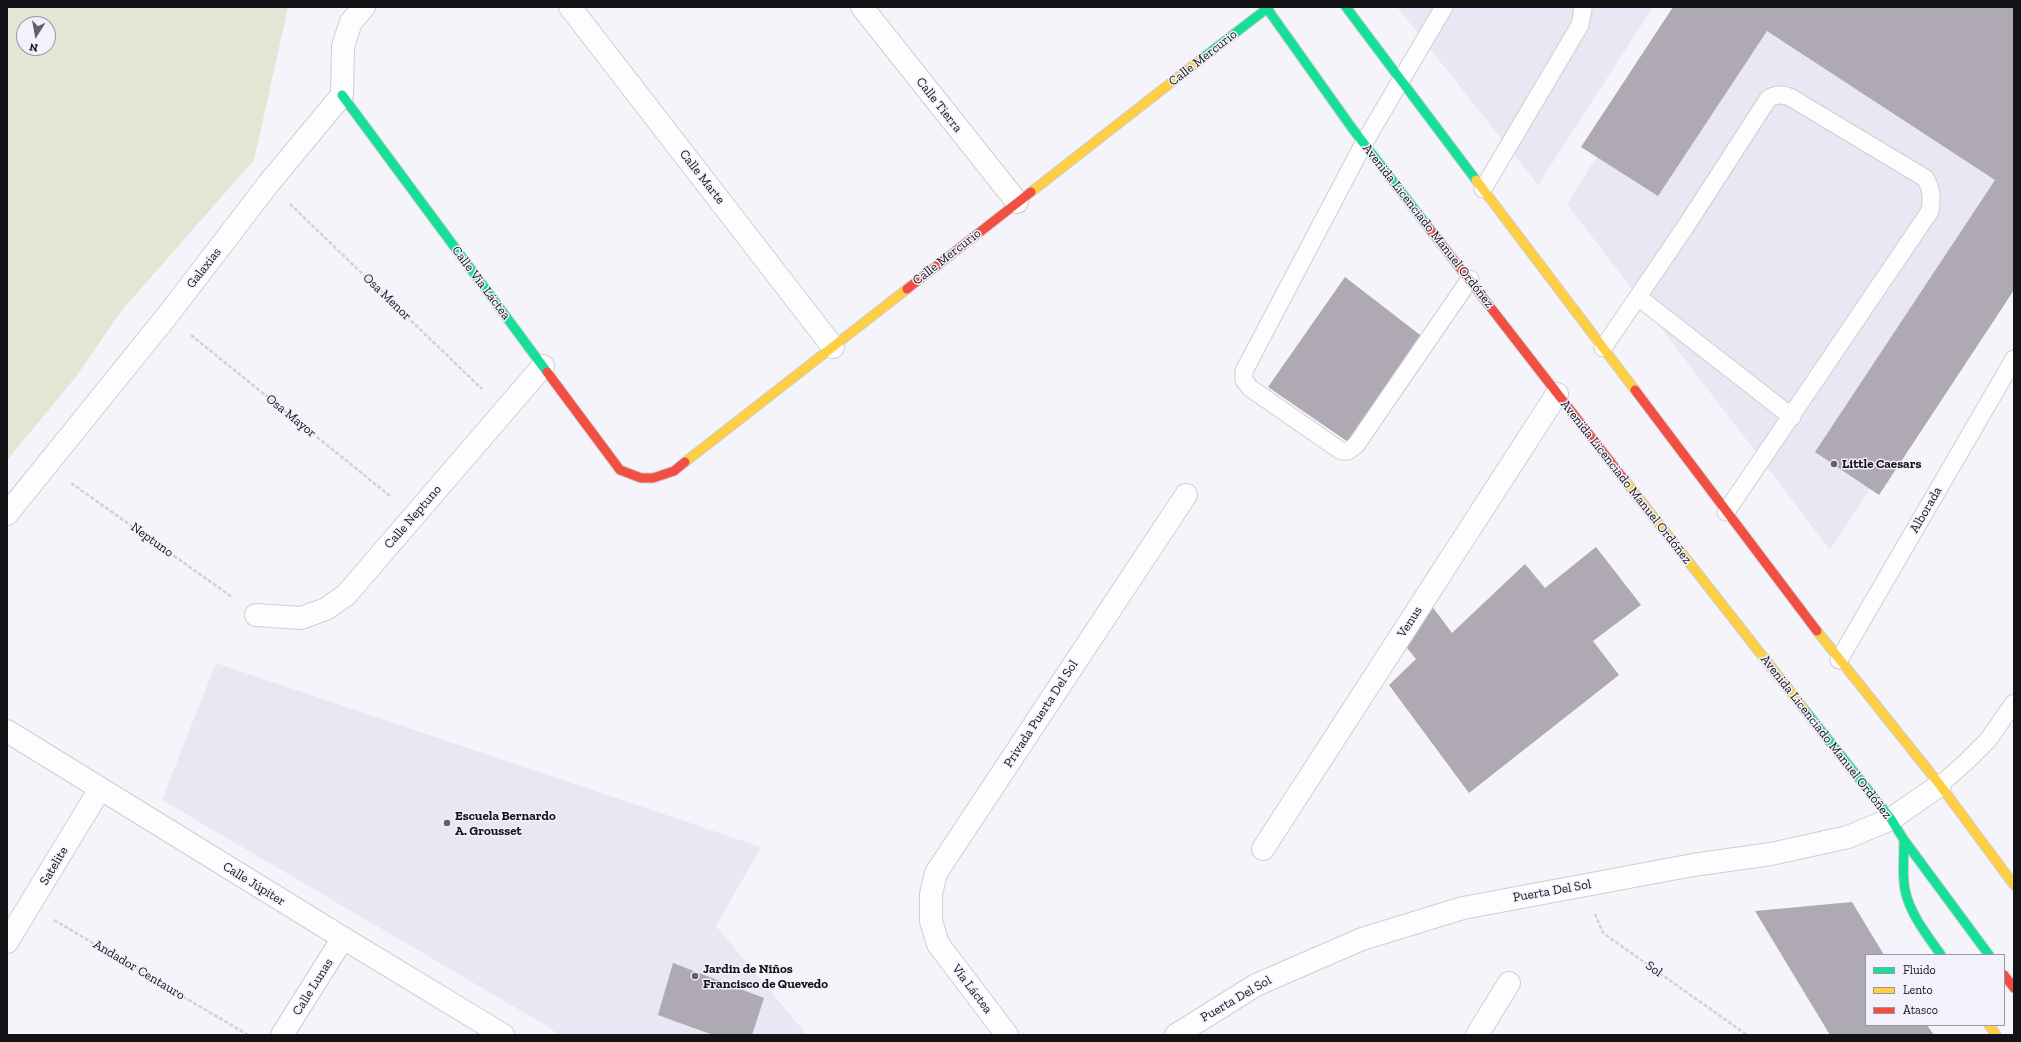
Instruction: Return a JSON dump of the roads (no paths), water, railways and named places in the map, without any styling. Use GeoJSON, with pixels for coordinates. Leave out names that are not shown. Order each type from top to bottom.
{"type":"FeatureCollection","features":[{"type":"Feature","properties":{"kind":"main road"},"geometry":{"type":"LineString","coordinates":[[1346,7],[1726,512],[1839,660],[1940,785],[2014,886]]}},
{"type":"Feature","properties":{"kind":"main road","name":"Calle Mercurio"},"geometry":{"type":"LineString","coordinates":[[620,470],[633,476],[645,479],[658,478],[674,471],[1267,8]]}},
{"type":"Feature","properties":{"kind":"main road","name":"Avenida Licenciado Manuel Ordóñez"},"geometry":{"type":"LineString","coordinates":[[1267,8],[1364,143],[1557,394],[1891,819],[1904,840],[1988,954]]}},
{"type":"Feature","properties":{"kind":"main road","name":"Calle Vía Láctea"},"geometry":{"type":"LineString","coordinates":[[342,95],[620,470]]}},
{"type":"Feature","properties":{"kind":"main road"},"geometry":{"type":"LineString","coordinates":[[1904,840],[1904,882],[1909,904],[1921,927],[1940,954]]}},
{"type":"Feature","properties":{"kind":"main road"},"geometry":{"type":"LineString","coordinates":[[2005,976],[2014,988]]}},
{"type":"Feature","properties":{"kind":"main road"},"geometry":{"type":"LineString","coordinates":[[1990,1026],[1996,1035]]}},
{"type":"Feature","properties":{"kind":"street"},"geometry":{"type":"LineString","coordinates":[[342,95],[343,46],[352,22],[364,7]]}},
{"type":"Feature","properties":{"kind":"street","name":"Calle Marte"},"geometry":{"type":"LineString","coordinates":[[570,7],[833,347]]}},
{"type":"Feature","properties":{"kind":"street","name":"Calle Tierra"},"geometry":{"type":"LineString","coordinates":[[862,7],[1017,202]]}},
{"type":"Feature","properties":{"kind":"street","name":"Galaxias"},"geometry":{"type":"LineString","coordinates":[[7,514],[167,316],[269,183],[342,95]]}},
{"type":"Feature","properties":{"kind":"street","name":"Calle Neptuno"},"geometry":{"type":"LineString","coordinates":[[256,615],[302,618],[326,609],[346,595],[543,366]]}},
{"type":"Feature","properties":{"kind":"street","name":"Venus"},"geometry":{"type":"LineString","coordinates":[[1263,849],[1557,394]]}},
{"type":"Feature","properties":{"kind":"street","name":"Privada Puerta Del Sol"},"geometry":{"type":"LineString","coordinates":[[938,944],[931,921],[931,894],[936,873],[1186,495]]}},
{"type":"Feature","properties":{"kind":"street","name":"Calle Júpiter"},"geometry":{"type":"LineString","coordinates":[[7,731],[503,1035]]}},
{"type":"Feature","properties":{"kind":"street","name":"Puerta Del Sol"},"geometry":{"type":"LineString","coordinates":[[1176,1035],[1256,985],[1362,939],[1463,908],[1809,846],[1848,837],[1891,819],[1940,785]]}},
{"type":"Feature","properties":{"kind":"street","name":"Satelite"},"geometry":{"type":"LineString","coordinates":[[7,942],[100,789]]}},
{"type":"Feature","properties":{"kind":"street","name":"Calle Lunas"},"geometry":{"type":"LineString","coordinates":[[282,1035],[343,938]]}},
{"type":"Feature","properties":{"kind":"street","name":"Vía Láctea"},"geometry":{"type":"LineString","coordinates":[[938,944],[1007,1035]]}},
{"type":"Feature","properties":{"kind":"street"},"geometry":{"type":"LineString","coordinates":[[1477,1035],[1509,983]]}},
{"type":"Feature","properties":{"kind":"lane"},"geometry":{"type":"LineString","coordinates":[[1444,7],[1364,143],[1244,371],[1244,380],[1250,388],[1341,451],[1348,451],[1356,445],[1470,279]]}},
{"type":"Feature","properties":{"kind":"lane"},"geometry":{"type":"LineString","coordinates":[[1484,189],[1580,24],[1583,10],[1582,7]]}},
{"type":"Feature","properties":{"kind":"lane"},"geometry":{"type":"LineString","coordinates":[[1604,348],[1686,226],[1768,99],[1775,94],[1782,94],[1790,97],[1925,178],[1930,186],[1932,198],[1930,211],[1792,417],[1726,512]]}},
{"type":"Feature","properties":{"kind":"lane"},"geometry":{"type":"LineString","coordinates":[[1638,297],[1792,417]]}},
{"type":"Feature","properties":{"kind":"lane","name":"Alborada"},"geometry":{"type":"LineString","coordinates":[[1839,660],[2014,359]]}},
{"type":"Feature","properties":{"kind":"lane"},"geometry":{"type":"LineString","coordinates":[[1940,785],[1988,740],[2014,703]]}},
{"type":"Feature","properties":{"kind":"place","name":"Little Caesars"},"geometry":{"type":"Point","coordinates":[1834,464]}},
{"type":"Feature","properties":{"kind":"place","name":"Escuela Bernardo A. Grousset"},"geometry":{"type":"Point","coordinates":[447,823]}},
{"type":"Feature","properties":{"kind":"place","name":"Jardin de Niños Francisco de Quevedo"},"geometry":{"type":"Point","coordinates":[695,976]}}]}
